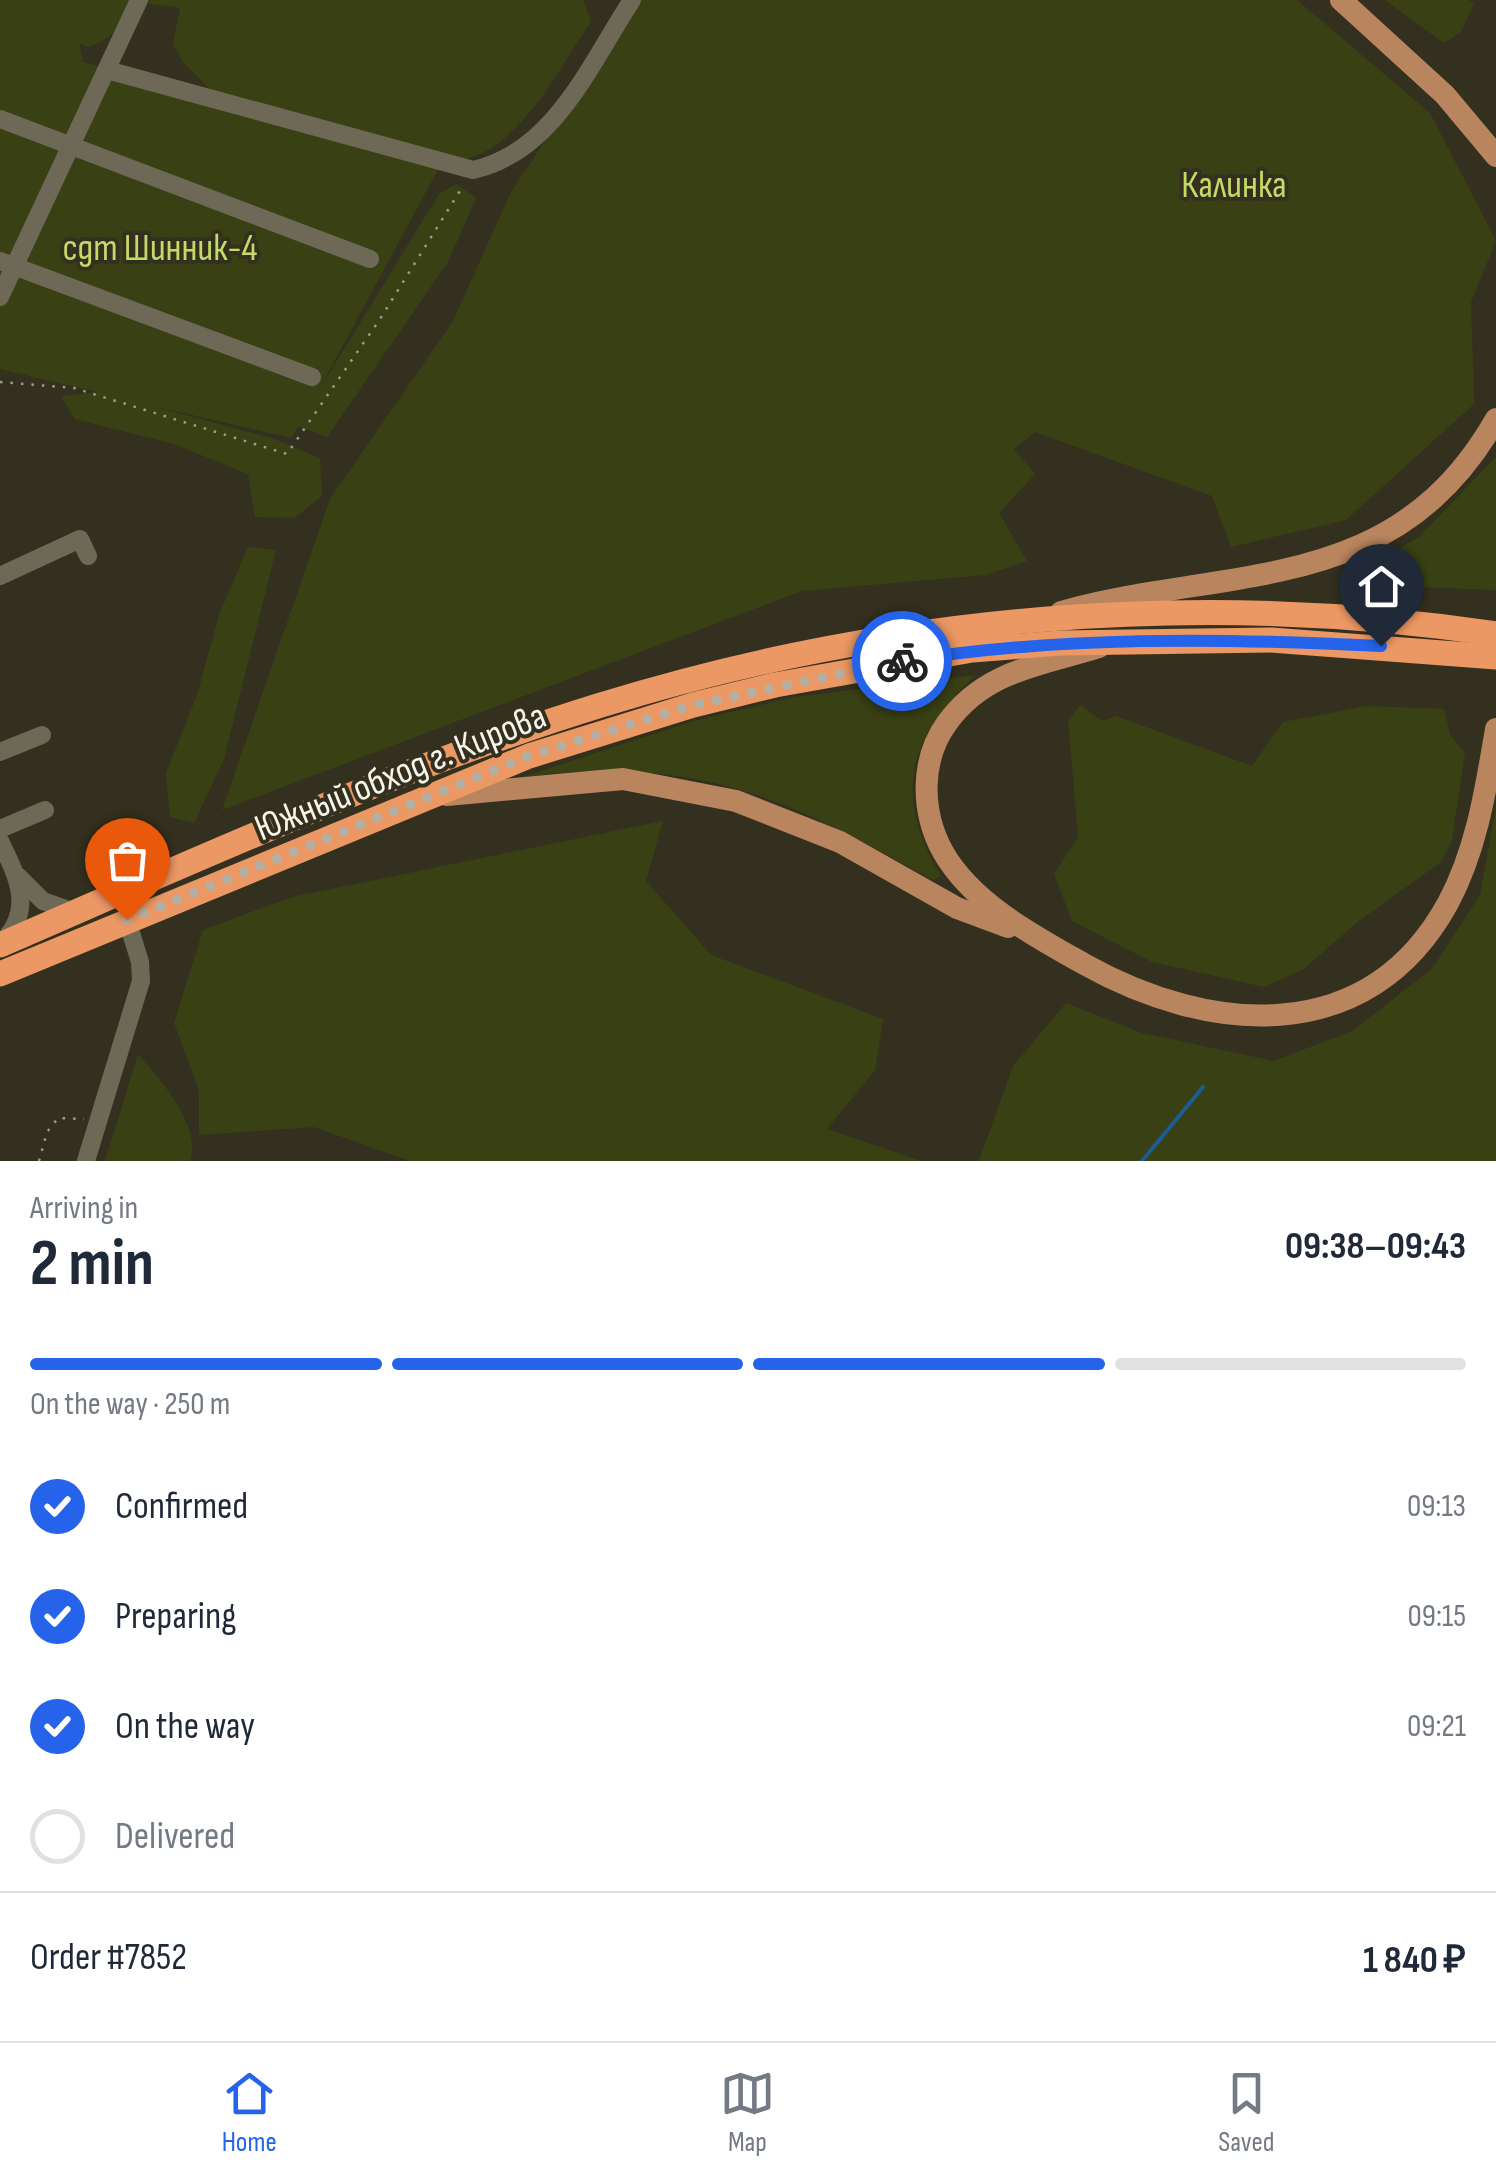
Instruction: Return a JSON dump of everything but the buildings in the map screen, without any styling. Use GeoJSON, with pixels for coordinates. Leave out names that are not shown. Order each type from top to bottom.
{"type":"FeatureCollection","features":[{"type":"Feature","properties":{"kind":"highway","name":"Южный обход г. Кирова"},"geometry":{"type":"LineString","coordinates":[[0,945],[424,768],[602,704],[748,665],[833,648],[1036,619],[1281,614],[1456,640],[1496,658]]}},
{"type":"Feature","properties":{"kind":"highway","name":"Южный обход г. Кирова"},"geometry":{"type":"LineString","coordinates":[[0,974],[428,798],[616,727],[776,685],[972,650],[1112,643],[1456,640],[1496,634]]}},
{"type":"Feature","properties":{"kind":"main road"},"geometry":{"type":"LineString","coordinates":[[1340,0],[1444,94],[1496,134]]}},
{"type":"Feature","properties":{"kind":"main road"},"geometry":{"type":"LineString","coordinates":[[1444,94],[1496,156]]}},
{"type":"Feature","properties":{"kind":"main road"},"geometry":{"type":"LineString","coordinates":[[1036,619],[1088,605],[1286,572],[1342,555],[1378,537],[1436,496],[1472,458],[1496,419]]}},
{"type":"Feature","properties":{"kind":"main road"},"geometry":{"type":"LineString","coordinates":[[1040,939],[982,896],[942,850],[928,810],[931,756],[946,724],[985,685],[1029,666],[1112,643]]}},
{"type":"Feature","properties":{"kind":"main road"},"geometry":{"type":"LineString","coordinates":[[428,798],[623,779],[736,801],[840,842],[958,908],[1040,939],[1127,986],[1213,1014],[1291,1015],[1354,994],[1407,957],[1449,900],[1483,805],[1496,728]]}},
{"type":"Feature","properties":{"kind":"street"},"geometry":{"type":"LineString","coordinates":[[0,297],[7,264],[73,147],[139,0]]}},
{"type":"Feature","properties":{"kind":"street"},"geometry":{"type":"LineString","coordinates":[[107,70],[473,170],[514,158],[544,133],[632,0]]}},
{"type":"Feature","properties":{"kind":"street"},"geometry":{"type":"LineString","coordinates":[[0,119],[370,259]]}},
{"type":"Feature","properties":{"kind":"street"},"geometry":{"type":"LineString","coordinates":[[7,264],[312,377]]}},
{"type":"Feature","properties":{"kind":"street"},"geometry":{"type":"LineString","coordinates":[[0,576],[80,539],[88,556]]}},
{"type":"Feature","properties":{"kind":"street"},"geometry":{"type":"LineString","coordinates":[[0,752],[42,734]]}},
{"type":"Feature","properties":{"kind":"street"},"geometry":{"type":"LineString","coordinates":[[0,829],[46,810]]}},
{"type":"Feature","properties":{"kind":"street"},"geometry":{"type":"LineString","coordinates":[[0,841],[22,895],[20,918],[0,945]]}},
{"type":"Feature","properties":{"kind":"street"},"geometry":{"type":"LineString","coordinates":[[14,872],[43,901],[75,913]]}},
{"type":"Feature","properties":{"kind":"street"},"geometry":{"type":"LineString","coordinates":[[86,1161],[141,980],[140,962],[127,920]]}},
{"type":"Feature","properties":{"kind":"path"},"geometry":{"type":"LineString","coordinates":[[0,382],[74,388],[287,454],[380,320],[473,170]]}},
{"type":"Feature","properties":{"kind":"path"},"geometry":{"type":"LineString","coordinates":[[39,1161],[47,1132],[58,1118],[98,1122]]}},
{"type":"Feature","properties":{"kind":"green space","name":"сдт Шинник-4"},"geometry":{"type":"Polygon","coordinates":[[[0,0],[583,0],[591,22],[535,105],[501,141],[458,161],[214,93],[183,62],[173,44],[180,8],[130,1],[111,35],[88,47],[79,43],[83,62],[441,164],[316,395],[439,194],[456,184],[476,198],[448,262],[327,437],[298,426],[291,438],[149,405],[274,439],[320,458],[322,496],[294,518],[255,517],[248,474],[174,444],[75,419],[61,396],[97,392],[0,369],[0,0]]]}},
{"type":"Feature","properties":{"kind":"green space","name":"Калинка"},"geometry":{"type":"Polygon","coordinates":[[[639,0],[1297,0],[1430,113],[1496,241],[1471,302],[1474,404],[1346,520],[1231,547],[1212,496],[1035,432],[1014,449],[1035,474],[999,513],[1027,561],[985,575],[802,591],[222,810],[330,499],[453,321],[511,192],[639,0]]]}},
{"type":"Feature","properties":{"kind":"green space"},"geometry":{"type":"Polygon","coordinates":[[[1385,0],[1469,0],[1474,4],[1461,32],[1444,43],[1385,0]]]}},
{"type":"Feature","properties":{"kind":"green space"},"geometry":{"type":"Polygon","coordinates":[[[1496,457],[1496,590],[1389,586],[1368,566],[1419,537],[1496,457]]]}},
{"type":"Feature","properties":{"kind":"green space"},"geometry":{"type":"Polygon","coordinates":[[[248,547],[276,550],[224,759],[194,823],[170,817],[166,773],[197,695],[219,615],[248,547]]]}},
{"type":"Feature","properties":{"kind":"green space"},"geometry":{"type":"Polygon","coordinates":[[[976,675],[935,721],[915,768],[916,818],[941,876],[932,880],[830,825],[737,789],[640,772],[523,777],[690,722],[794,697],[976,675]]]}},
{"type":"Feature","properties":{"kind":"green space"},"geometry":{"type":"Polygon","coordinates":[[[1081,705],[1102,721],[1116,716],[1252,766],[1283,722],[1366,706],[1444,709],[1450,735],[1465,753],[1452,840],[1441,862],[1356,923],[1304,969],[1264,987],[1152,962],[1072,921],[1054,874],[1078,837],[1068,720],[1081,705]]]}},
{"type":"Feature","properties":{"kind":"green space"},"geometry":{"type":"Polygon","coordinates":[[[1496,807],[1496,1161],[979,1161],[1013,1066],[1066,1003],[1142,1033],[1274,1061],[1352,1031],[1432,969],[1480,895],[1496,807]]]}},
{"type":"Feature","properties":{"kind":"green space"},"geometry":{"type":"Polygon","coordinates":[[[663,821],[646,881],[711,955],[883,1019],[875,1070],[827,1129],[921,1161],[410,1161],[314,1127],[199,1135],[199,1090],[174,1023],[203,930],[292,897],[663,821]]]}},
{"type":"Feature","properties":{"kind":"green space"},"geometry":{"type":"Polygon","coordinates":[[[138,1055],[185,1119],[192,1148],[190,1161],[105,1161],[138,1055]]]}},
{"type":"Feature","properties":{"kind":"waterway"},"geometry":{"type":"LineString","coordinates":[[1142,1161],[1203,1087]]}},
{"type":"Feature","properties":{"kind":"way so far"},"geometry":{"type":"LineString","coordinates":[[127,920],[529,756],[693,705],[902,661]]}},
{"type":"Feature","properties":{"kind":"route"},"geometry":{"type":"LineString","coordinates":[[902,661],[972,650],[1060,643],[1271,640],[1381,646]]}}]}
